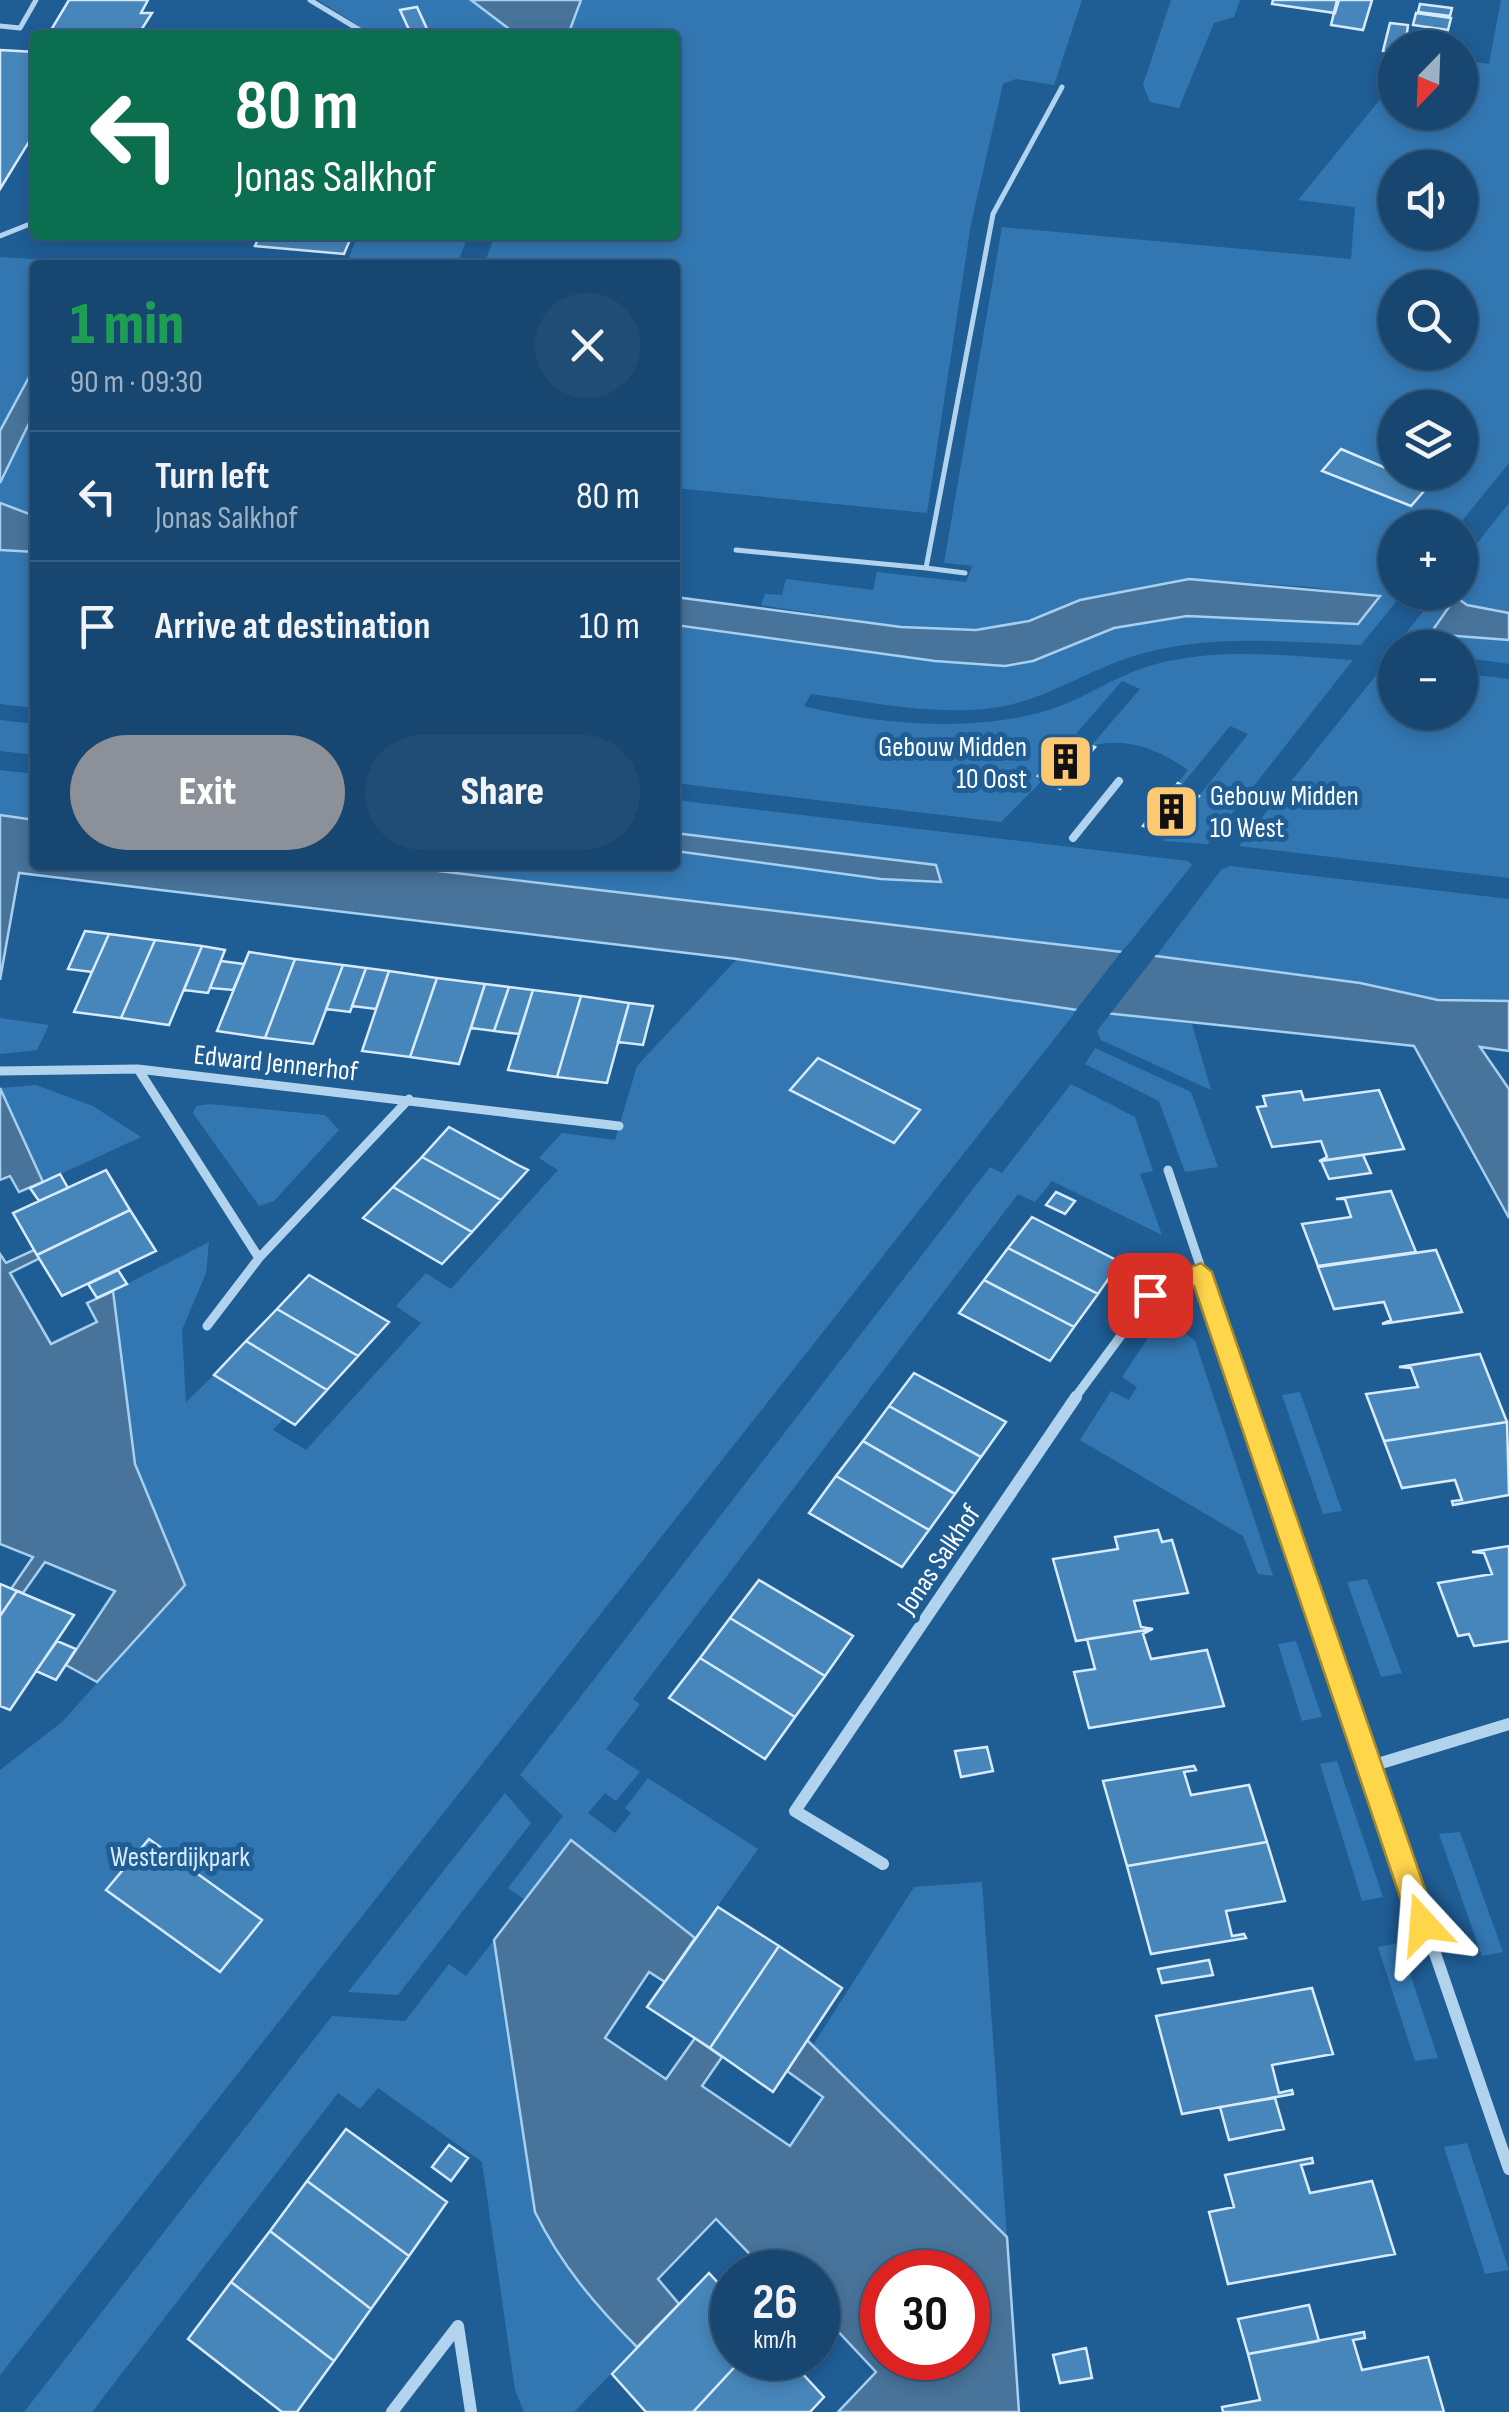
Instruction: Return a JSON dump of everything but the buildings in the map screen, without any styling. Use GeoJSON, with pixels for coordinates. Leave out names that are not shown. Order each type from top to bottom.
{"type":"FeatureCollection","features":[{"type":"Feature","properties":{"kind":"street","name":"Edward Jennerhof"},"geometry":{"type":"LineString","coordinates":[[0,1070],[138,1069],[619,1126]]}},
{"type":"Feature","properties":{"kind":"street"},"geometry":{"type":"LineString","coordinates":[[138,1069],[259,1258]]}},
{"type":"Feature","properties":{"kind":"street"},"geometry":{"type":"LineString","coordinates":[[207,1326],[259,1258],[408,1099]]}},
{"type":"Feature","properties":{"kind":"street"},"geometry":{"type":"LineString","coordinates":[[1168,1170],[1368,1767],[1509,2169]]}},
{"type":"Feature","properties":{"kind":"street","name":"Jonas Salkhof"},"geometry":{"type":"LineString","coordinates":[[883,1864],[795,1811],[1050,1432],[1150,1295],[1201,1272]]}},
{"type":"Feature","properties":{"kind":"street"},"geometry":{"type":"LineString","coordinates":[[1368,1767],[1509,1724]]}},
{"type":"Feature","properties":{"kind":"street"},"geometry":{"type":"LineString","coordinates":[[392,2412],[458,2326],[470,2412]]}},
{"type":"Feature","properties":{"kind":"lane"},"geometry":{"type":"LineString","coordinates":[[0,26],[20,28],[36,0]]}},
{"type":"Feature","properties":{"kind":"lane"},"geometry":{"type":"LineString","coordinates":[[310,0],[360,30]]}},
{"type":"Feature","properties":{"kind":"lane"},"geometry":{"type":"LineString","coordinates":[[926,568],[993,214],[1062,87]]}},
{"type":"Feature","properties":{"kind":"lane"},"geometry":{"type":"LineString","coordinates":[[0,236],[30,224]]}},
{"type":"Feature","properties":{"kind":"lane"},"geometry":{"type":"LineString","coordinates":[[736,550],[965,573]]}},
{"type":"Feature","properties":{"kind":"lane"},"geometry":{"type":"LineString","coordinates":[[1073,838],[1119,781]]}},
{"type":"Feature","properties":{"kind":"green space"},"geometry":{"type":"Polygon","coordinates":[[[318,0],[471,0],[510,30],[365,30],[318,0]]]}},
{"type":"Feature","properties":{"kind":"green space"},"geometry":{"type":"Polygon","coordinates":[[[581,0],[1082,0],[1054,85],[1016,79],[1003,84],[971,224],[927,513],[680,488],[680,260],[486,260],[493,240],[680,240],[680,30],[570,30],[581,0]]]}},
{"type":"Feature","properties":{"kind":"green space"},"geometry":{"type":"Polygon","coordinates":[[[1171,0],[1240,0],[1234,17],[1214,23],[1179,108],[1150,102],[1143,85],[1171,0]]]}},
{"type":"Feature","properties":{"kind":"green space"},"geometry":{"type":"Polygon","coordinates":[[[1501,0],[1509,0],[1509,463],[1471,510],[1378,510],[1378,597],[1311,587],[1189,579],[1080,600],[1011,626],[954,630],[901,627],[761,605],[765,594],[782,595],[786,579],[873,590],[877,572],[966,582],[972,566],[944,563],[1002,227],[1351,259],[1355,207],[1298,200],[1378,102],[1378,130],[1478,130],[1478,62],[1489,64],[1501,0]]]}},
{"type":"Feature","properties":{"kind":"green space"},"geometry":{"type":"Polygon","coordinates":[[[356,240],[466,240],[459,260],[348,260],[356,240]]]}},
{"type":"Feature","properties":{"kind":"green space"},"geometry":{"type":"Polygon","coordinates":[[[0,257],[50,260],[30,260],[30,375],[0,431],[0,257]]]}},
{"type":"Feature","properties":{"kind":"green space"},"geometry":{"type":"Polygon","coordinates":[[[30,421],[30,514],[0,503],[0,483],[30,421]]]}},
{"type":"Feature","properties":{"kind":"green space"},"geometry":{"type":"Polygon","coordinates":[[[1509,503],[1509,613],[1478,610],[1478,542],[1509,503]]]}},
{"type":"Feature","properties":{"kind":"green space"},"geometry":{"type":"Polygon","coordinates":[[[0,550],[30,552],[30,707],[0,704],[0,550]]]}},
{"type":"Feature","properties":{"kind":"green space"},"geometry":{"type":"Polygon","coordinates":[[[1378,598],[1378,610],[1389,610],[1361,645],[1250,641],[1168,648],[1123,660],[1054,690],[999,707],[905,707],[811,694],[804,706],[902,722],[973,723],[1040,712],[1143,668],[1192,657],[1261,654],[1353,660],[1208,844],[1163,841],[1248,734],[1230,726],[1181,786],[1178,783],[1188,770],[1164,756],[1128,744],[1091,746],[1140,689],[1122,681],[1039,776],[1044,779],[1001,822],[680,784],[680,626],[935,661],[1005,666],[1033,661],[1114,628],[1187,616],[1358,624],[1378,598]]]}},
{"type":"Feature","properties":{"kind":"green space"},"geometry":{"type":"Polygon","coordinates":[[[1424,610],[1466,610],[1448,617],[1435,630],[1408,630],[1424,610]]]}},
{"type":"Feature","properties":{"kind":"green space"},"geometry":{"type":"Polygon","coordinates":[[[1478,638],[1509,640],[1509,664],[1478,660],[1478,638]]]}},
{"type":"Feature","properties":{"kind":"green space"},"geometry":{"type":"Polygon","coordinates":[[[1378,673],[1378,730],[1478,730],[1478,675],[1509,679],[1509,878],[1239,846],[1378,673]]]}},
{"type":"Feature","properties":{"kind":"green space"},"geometry":{"type":"Polygon","coordinates":[[[0,720],[30,723],[30,754],[0,751],[0,720]]]}},
{"type":"Feature","properties":{"kind":"green space"},"geometry":{"type":"Polygon","coordinates":[[[0,770],[30,773],[30,819],[0,815],[0,770]]]}},
{"type":"Feature","properties":{"kind":"green space"},"geometry":{"type":"Polygon","coordinates":[[[680,801],[1188,861],[1192,865],[1122,952],[430,870],[680,870],[680,852],[940,882],[935,865],[680,834],[680,801]]]}},
{"type":"Feature","properties":{"kind":"green space"},"geometry":{"type":"Polygon","coordinates":[[[1230,866],[1509,899],[1509,1001],[1438,1000],[1360,983],[1156,956],[1221,870],[1230,866]]]}},
{"type":"Feature","properties":{"kind":"green space","name":"Westerdijkpark"},"geometry":{"type":"Polygon","coordinates":[[[737,959],[1077,1010],[0,2375],[0,1770],[62,1722],[185,1585],[135,1464],[113,1291],[209,1242],[206,1273],[182,1330],[186,1402],[214,1375],[284,1418],[273,1430],[306,1450],[421,1323],[396,1306],[426,1273],[451,1289],[558,1170],[539,1158],[562,1133],[615,1140],[637,1066],[737,959]]]}},
{"type":"Feature","properties":{"kind":"green space"},"geometry":{"type":"Polygon","coordinates":[[[1111,1013],[1192,1024],[1211,1090],[1101,1040],[1097,1031],[1111,1013]]]}},
{"type":"Feature","properties":{"kind":"green space"},"geometry":{"type":"Polygon","coordinates":[[[0,1018],[49,1025],[37,1050],[0,1054],[0,1018]]]}},
{"type":"Feature","properties":{"kind":"green space"},"geometry":{"type":"Polygon","coordinates":[[[1095,1048],[1191,1092],[1218,1167],[1185,1172],[1159,1101],[1085,1064],[1095,1048]]]}},
{"type":"Feature","properties":{"kind":"green space"},"geometry":{"type":"Polygon","coordinates":[[[1071,1084],[1135,1117],[1153,1171],[1140,1174],[1162,1235],[1052,1181],[1035,1202],[1018,1194],[633,1699],[640,1704],[606,1749],[640,1772],[616,1801],[605,1793],[588,1813],[615,1833],[631,1813],[625,1808],[648,1778],[758,1849],[695,1938],[571,1841],[525,1900],[508,1888],[563,1816],[520,1775],[990,1167],[1002,1173],[1071,1084]]]}},
{"type":"Feature","properties":{"kind":"green space"},"geometry":{"type":"Polygon","coordinates":[[[36,1085],[93,1106],[141,1137],[43,1182],[1,1088],[36,1085]]]}},
{"type":"Feature","properties":{"kind":"green space"},"geometry":{"type":"Polygon","coordinates":[[[196,1106],[325,1115],[339,1130],[274,1201],[259,1206],[193,1113],[196,1106]]]}},
{"type":"Feature","properties":{"kind":"green space"},"geometry":{"type":"Polygon","coordinates":[[[1164,1327],[1179,1328],[1195,1341],[1273,1576],[1258,1574],[1243,1536],[1080,1440],[1111,1391],[1129,1400],[1137,1387],[1122,1377],[1152,1332],[1164,1327]]]}},
{"type":"Feature","properties":{"kind":"green space"},"geometry":{"type":"Polygon","coordinates":[[[1300,1392],[1342,1511],[1323,1514],[1282,1395],[1300,1392]]]}},
{"type":"Feature","properties":{"kind":"green space"},"geometry":{"type":"Polygon","coordinates":[[[1367,1579],[1402,1673],[1381,1677],[1347,1582],[1367,1579]]]}},
{"type":"Feature","properties":{"kind":"green space"},"geometry":{"type":"Polygon","coordinates":[[[1296,1641],[1322,1717],[1302,1721],[1278,1644],[1296,1641]]]}},
{"type":"Feature","properties":{"kind":"green space"},"geometry":{"type":"Polygon","coordinates":[[[1337,1761],[1383,1897],[1362,1901],[1320,1764],[1337,1761]]]}},
{"type":"Feature","properties":{"kind":"green space"},"geometry":{"type":"Polygon","coordinates":[[[505,1793],[531,1823],[398,1995],[348,1992],[505,1793]]]}},
{"type":"Feature","properties":{"kind":"green space"},"geometry":{"type":"Polygon","coordinates":[[[1460,1832],[1503,1952],[1482,1956],[1439,1834],[1460,1832]]]}},
{"type":"Feature","properties":{"kind":"green space"},"geometry":{"type":"Polygon","coordinates":[[[982,1882],[1007,2237],[813,2045],[914,1887],[982,1882]]]}},
{"type":"Feature","properties":{"kind":"green space"},"geometry":{"type":"Polygon","coordinates":[[[494,1940],[535,2212],[580,2284],[637,2347],[574,2412],[524,2412],[515,2390],[482,2162],[378,2088],[360,2109],[338,2093],[92,2412],[24,2412],[332,2016],[405,2021],[449,1964],[466,1976],[494,1940]]]}},
{"type":"Feature","properties":{"kind":"green space"},"geometry":{"type":"Polygon","coordinates":[[[1400,1943],[1438,2058],[1415,2061],[1378,1947],[1400,1943]]]}},
{"type":"Feature","properties":{"kind":"green space"},"geometry":{"type":"Polygon","coordinates":[[[1467,2143],[1509,2270],[1485,2274],[1444,2147],[1467,2143]]]}},
{"type":"Feature","properties":{"kind":"shaded area"},"geometry":{"type":"Polygon","coordinates":[[[471,0],[581,0],[570,30],[510,30],[471,0]]]}},
{"type":"Feature","properties":{"kind":"shaded area"},"geometry":{"type":"Polygon","coordinates":[[[30,375],[30,421],[0,483],[0,431],[30,375]]]}},
{"type":"Feature","properties":{"kind":"shaded area"},"geometry":{"type":"Polygon","coordinates":[[[0,503],[30,514],[30,552],[0,550],[0,503]]]}},
{"type":"Feature","properties":{"kind":"shaded area"},"geometry":{"type":"Polygon","coordinates":[[[1189,579],[1378,596],[1358,624],[1187,616],[1114,628],[1033,661],[1005,666],[935,661],[680,626],[680,598],[901,627],[976,630],[1029,621],[1080,600],[1189,579]]]}},
{"type":"Feature","properties":{"kind":"shaded area"},"geometry":{"type":"Polygon","coordinates":[[[1478,607],[1509,613],[1509,640],[1478,638],[1478,630],[1433,630],[1447,610],[1478,607]]]}},
{"type":"Feature","properties":{"kind":"shaded area"},"geometry":{"type":"Polygon","coordinates":[[[0,815],[30,819],[30,870],[430,870],[1156,956],[1360,983],[1438,1000],[1509,1001],[1509,1051],[1480,1047],[1509,1089],[1509,1218],[1414,1046],[1077,1010],[737,959],[19,873],[0,980],[0,815]]]}},
{"type":"Feature","properties":{"kind":"shaded area"},"geometry":{"type":"Polygon","coordinates":[[[680,834],[936,865],[941,882],[881,879],[680,852],[680,834]]]}},
{"type":"Feature","properties":{"kind":"shaded area"},"geometry":{"type":"Polygon","coordinates":[[[0,1088],[43,1182],[19,1192],[10,1176],[0,1180],[0,1088]]]}},
{"type":"Feature","properties":{"kind":"shaded area"},"geometry":{"type":"Polygon","coordinates":[[[34,1250],[40,1258],[10,1273],[51,1344],[97,1322],[87,1303],[113,1291],[135,1464],[185,1585],[97,1682],[66,1665],[115,1591],[45,1562],[23,1593],[11,1589],[33,1557],[0,1544],[0,1254],[6,1263],[34,1250]]]}},
{"type":"Feature","properties":{"kind":"shaded area"},"geometry":{"type":"Polygon","coordinates":[[[571,1840],[695,1938],[665,1982],[649,1972],[605,2038],[666,2079],[695,2038],[722,2057],[702,2086],[790,2146],[823,2097],[787,2071],[807,2040],[1007,2237],[1019,2412],[838,2412],[868,2380],[990,2380],[990,2250],[860,2250],[860,2355],[840,2334],[840,2250],[746,2250],[716,2219],[658,2279],[679,2304],[637,2347],[580,2284],[535,2212],[494,1940],[571,1840]]]}},
{"type":"Feature","properties":{"kind":"pier"},"geometry":{"type":"Polygon","coordinates":[[[1125,947],[1159,951],[1107,1018],[1073,1014],[1125,947]]]}},
{"type":"Feature","properties":{"kind":"place","name":"Gebouw Midden 10 Oost"},"geometry":{"type":"Point","coordinates":[1066,762]}},
{"type":"Feature","properties":{"kind":"place","name":"Gebouw Midden 10 West"},"geometry":{"type":"Point","coordinates":[1171,811]}},
{"type":"Feature","properties":{"kind":"route"},"geometry":{"type":"LineString","coordinates":[[1150,1295],[1201,1272],[1423,1924]]}}]}
